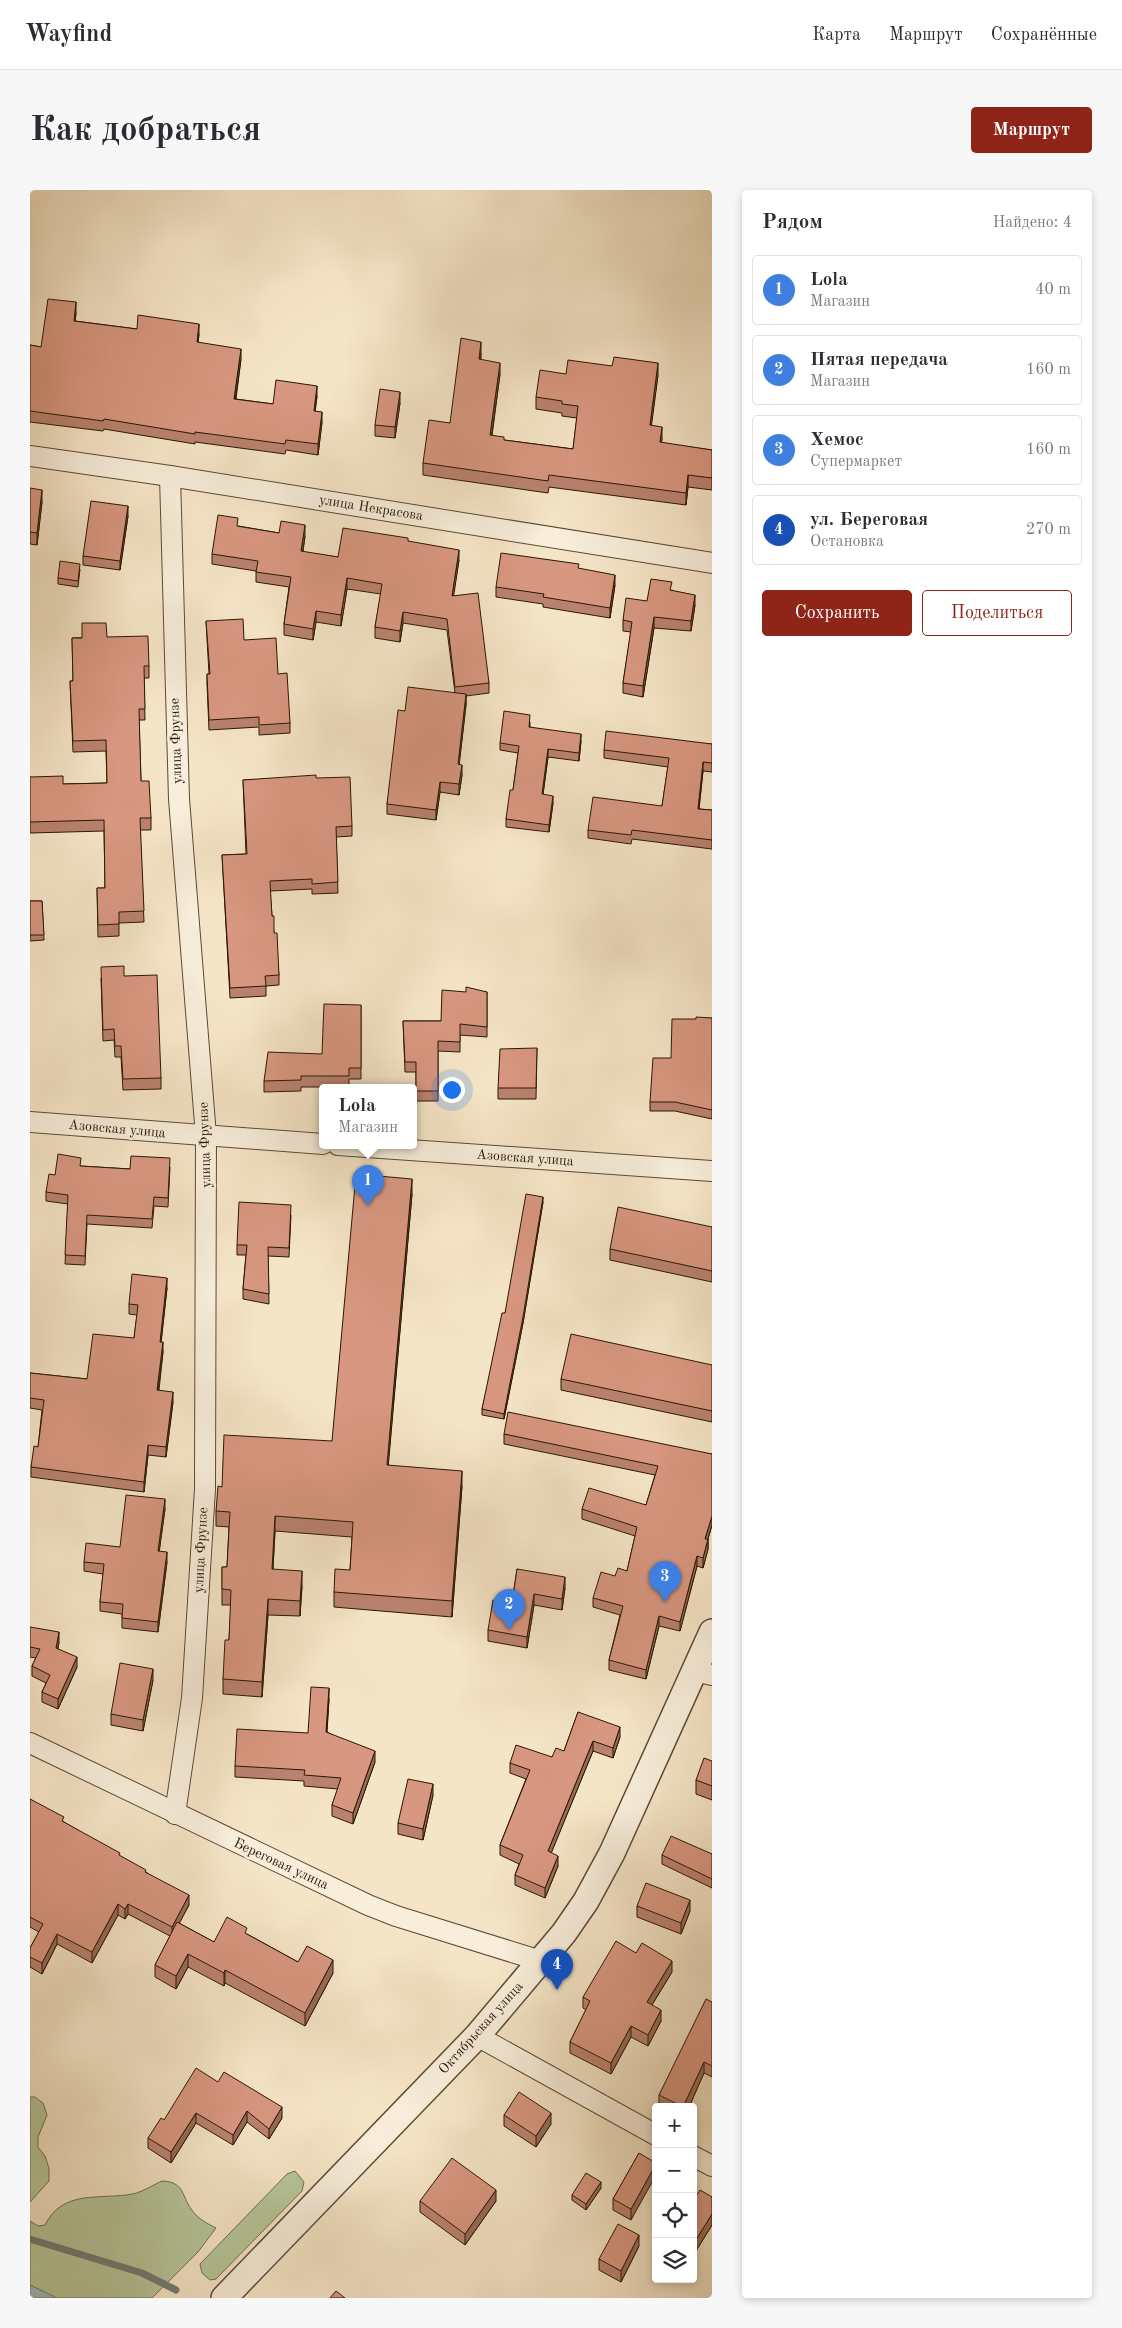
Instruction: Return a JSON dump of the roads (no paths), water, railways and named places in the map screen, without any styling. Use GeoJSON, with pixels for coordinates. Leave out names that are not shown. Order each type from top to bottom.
{"type":"FeatureCollection","features":[{"type":"Feature","properties":{"kind":"street","name":"улица Некрасова"},"geometry":{"type":"LineString","coordinates":[[30,456],[170,476],[712,563]]}},
{"type":"Feature","properties":{"kind":"street","name":"улица Фрунзе"},"geometry":{"type":"LineString","coordinates":[[170,476],[177,772],[206,1136],[205,1488],[192,1698],[176,1814]]}},
{"type":"Feature","properties":{"kind":"street","name":"Азовская улица"},"geometry":{"type":"LineString","coordinates":[[30,1122],[319,1144]]}},
{"type":"Feature","properties":{"kind":"street","name":"Азовская улица"},"geometry":{"type":"LineString","coordinates":[[396,1149],[712,1171]]}},
{"type":"Feature","properties":{"kind":"street","name":"Октябрьская улица"},"geometry":{"type":"LineString","coordinates":[[224,2298],[477,2036],[541,1961],[586,1901],[704,1673],[712,1632]]}},
{"type":"Feature","properties":{"kind":"street","name":"Береговая улица"},"geometry":{"type":"LineString","coordinates":[[30,1743],[176,1814],[396,1916],[541,1961]]}},
{"type":"Feature","properties":{"kind":"street"},"geometry":{"type":"LineString","coordinates":[[477,2036],[652,2133]]}},
{"type":"Feature","properties":{"kind":"street"},"geometry":{"type":"LineString","coordinates":[[697,2158],[712,2166]]}},
{"type":"Feature","properties":{"kind":"water"},"geometry":{"type":"Polygon","coordinates":[[[30,2285],[55,2297],[56,2298],[30,2298],[30,2285]]]}},
{"type":"Feature","properties":{"kind":"waterway"},"geometry":{"type":"LineString","coordinates":[[30,2239],[142,2273],[176,2290]]}},
{"type":"Feature","properties":{"kind":"place","name":"Lola"},"geometry":{"type":"Point","coordinates":[368,1206]}},
{"type":"Feature","properties":{"kind":"place","name":"Хемос"},"geometry":{"type":"Point","coordinates":[665,1602]}},
{"type":"Feature","properties":{"kind":"place","name":"Пятая передача"},"geometry":{"type":"Point","coordinates":[509,1630]}},
{"type":"Feature","properties":{"kind":"place","name":"ул. Береговая"},"geometry":{"type":"Point","coordinates":[557,1990]}}]}
